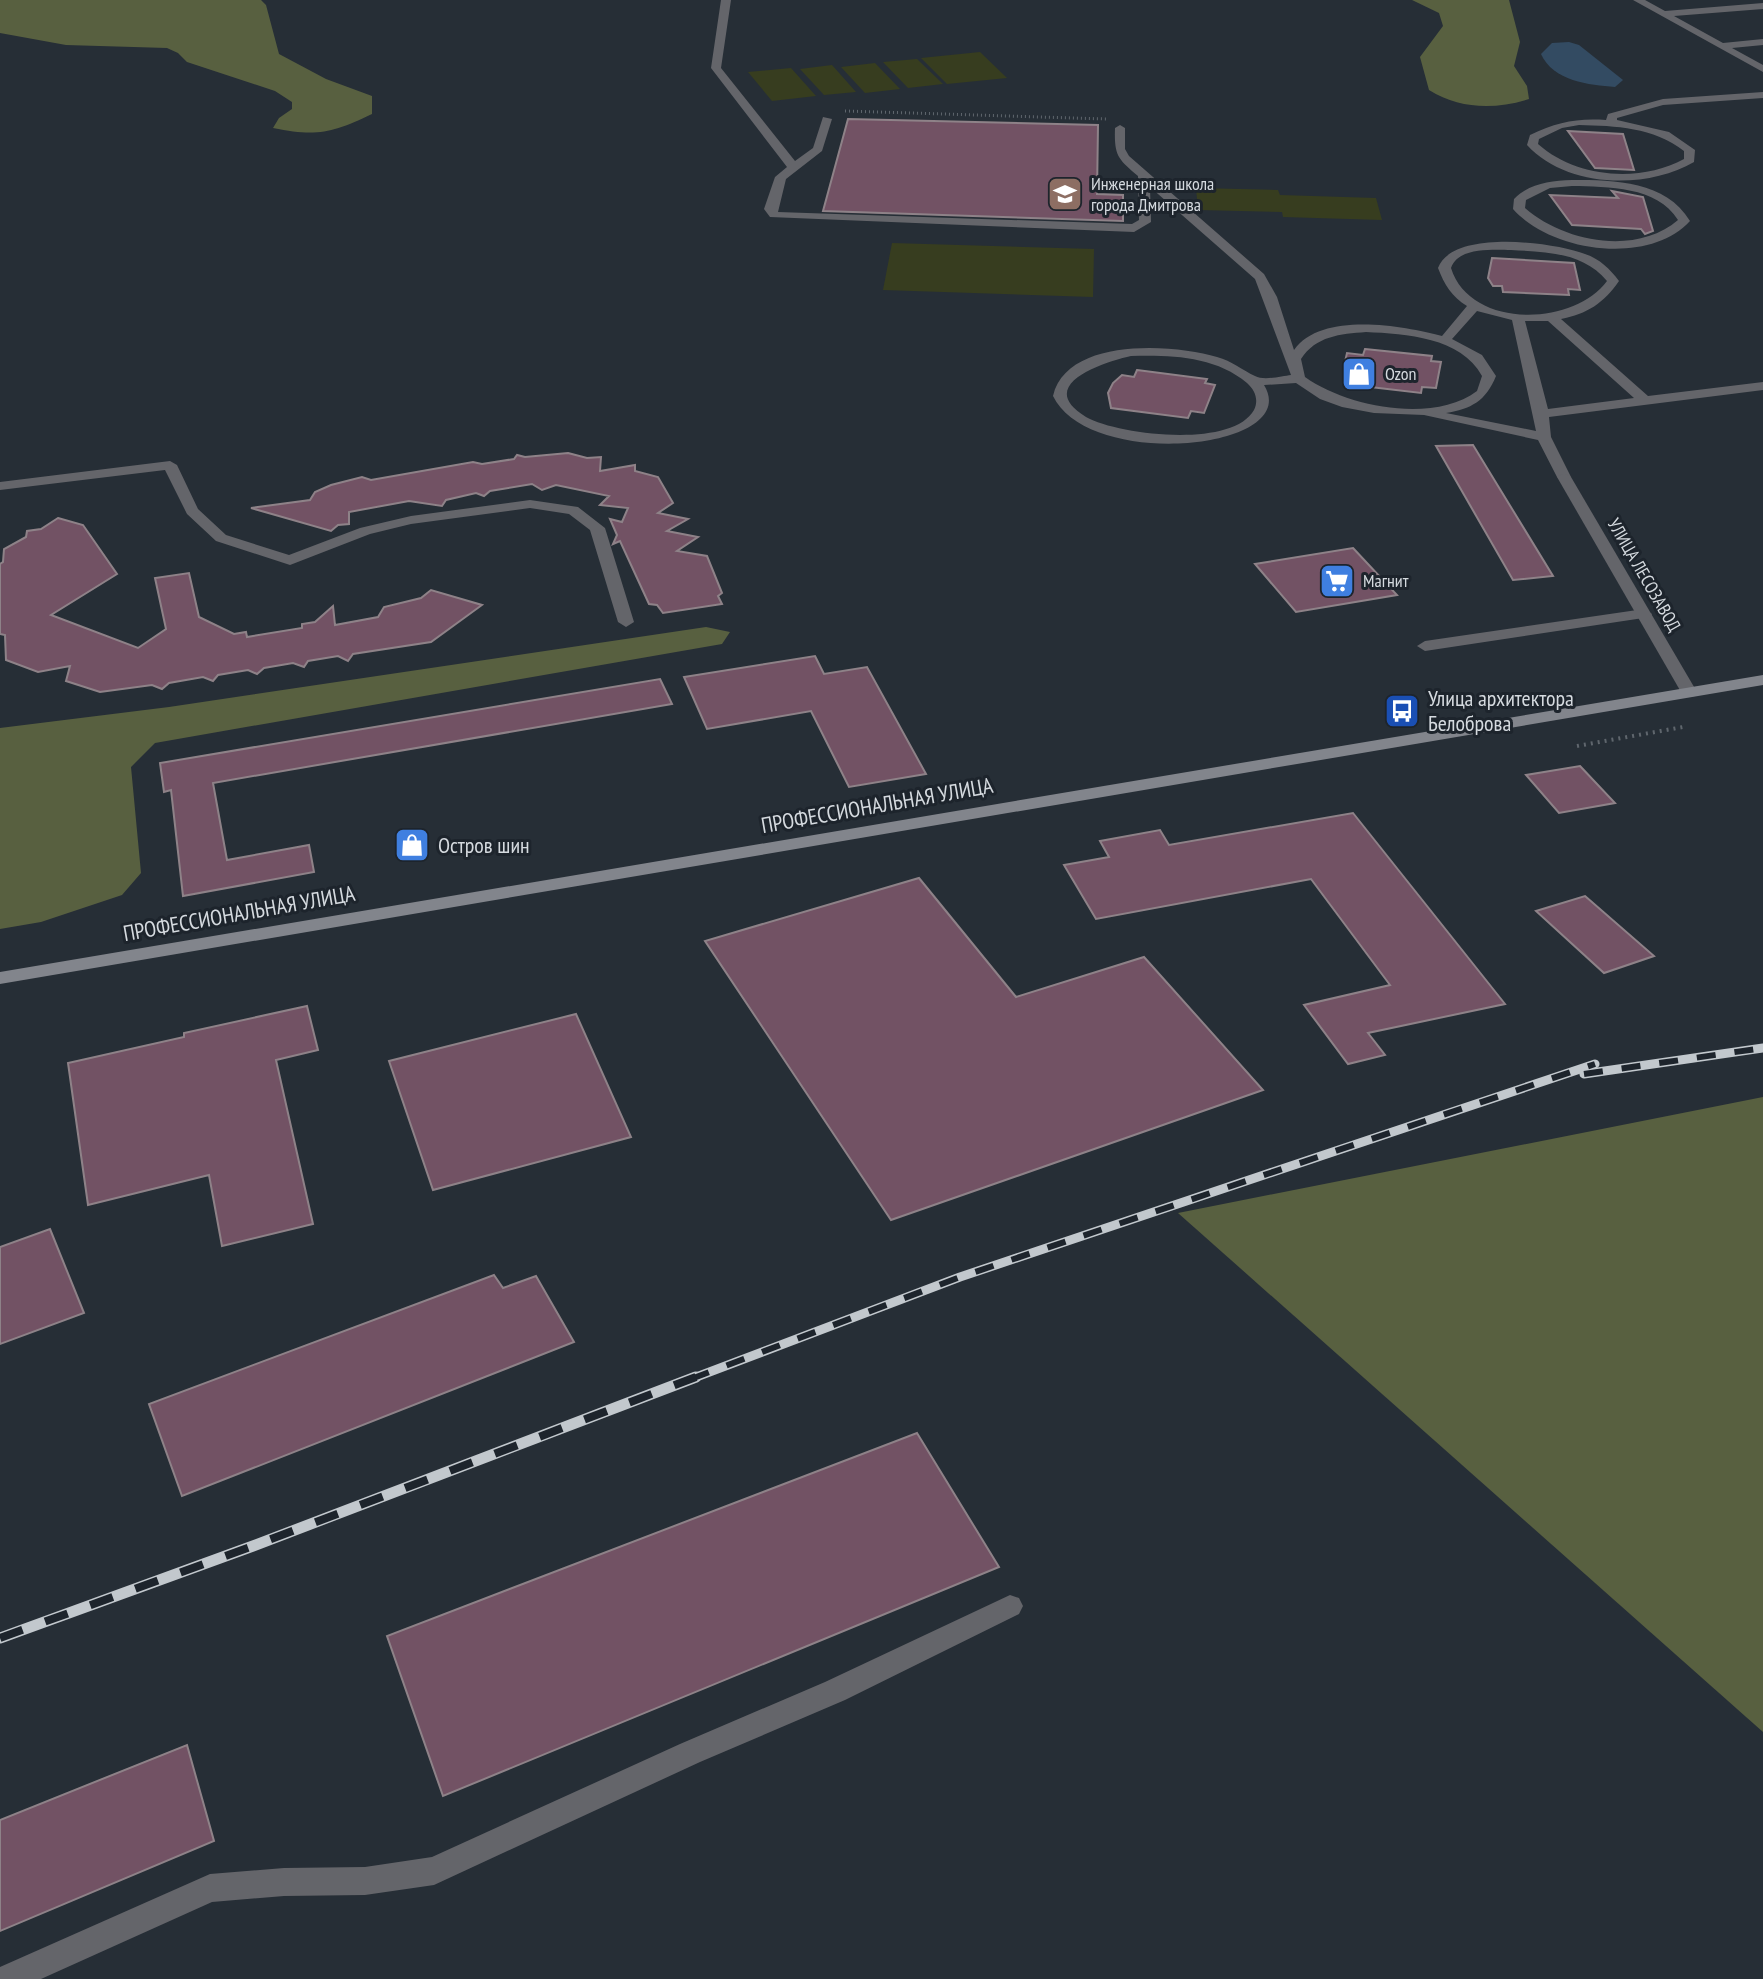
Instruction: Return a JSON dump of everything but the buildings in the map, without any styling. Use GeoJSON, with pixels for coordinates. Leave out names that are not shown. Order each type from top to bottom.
{"type":"FeatureCollection","features":[{"type":"Feature","properties":{"kind":"main road","name":"ПРОФЕССИОНАЛЬНАЯ УЛИЦА"},"geometry":{"type":"LineString","coordinates":[[0,978],[1763,680]]}},
{"type":"Feature","properties":{"kind":"street"},"geometry":{"type":"LineString","coordinates":[[726,0],[716,68],[794,168]]}},
{"type":"Feature","properties":{"kind":"street"},"geometry":{"type":"LineString","coordinates":[[1638,0],[1763,69]]}},
{"type":"Feature","properties":{"kind":"street"},"geometry":{"type":"LineString","coordinates":[[1664,14],[1763,6]]}},
{"type":"Feature","properties":{"kind":"street"},"geometry":{"type":"LineString","coordinates":[[1722,46],[1763,42]]}},
{"type":"Feature","properties":{"kind":"street"},"geometry":{"type":"LineString","coordinates":[[1611,123],[1612,116],[1619,112],[1651,105],[1763,95]]}},
{"type":"Feature","properties":{"kind":"street"},"geometry":{"type":"LineString","coordinates":[[827,119],[816,152],[778,182],[770,209],[774,215],[1139,227],[1145,222],[1144,176]]}},
{"type":"Feature","properties":{"kind":"street"},"geometry":{"type":"LineString","coordinates":[[1599,179],[1541,156],[1532,145],[1534,137],[1559,125],[1611,123],[1637,126],[1680,142],[1689,150],[1690,160],[1679,169],[1657,175],[1599,179],[1548,185],[1520,199],[1519,209],[1528,220],[1569,239],[1640,242],[1676,231],[1684,221],[1681,212],[1670,202],[1599,179]]}},
{"type":"Feature","properties":{"kind":"street"},"geometry":{"type":"LineString","coordinates":[[1120,128],[1122,154],[1260,277],[1270,294],[1281,340],[1294,359],[1299,379]]}},
{"type":"Feature","properties":{"kind":"street"},"geometry":{"type":"LineString","coordinates":[[1554,250],[1569,239]]}},
{"type":"Feature","properties":{"kind":"street"},"geometry":{"type":"LineString","coordinates":[[1486,247],[1554,250],[1589,260],[1606,269],[1613,281],[1607,295],[1593,305],[1550,316],[1518,317],[1474,306],[1461,297],[1446,276],[1446,263],[1452,255],[1486,247]]}},
{"type":"Feature","properties":{"kind":"street"},"geometry":{"type":"LineString","coordinates":[[1444,341],[1474,306]]}},
{"type":"Feature","properties":{"kind":"street"},"geometry":{"type":"LineString","coordinates":[[1550,316],[1645,401]]}},
{"type":"Feature","properties":{"kind":"street"},"geometry":{"type":"LineString","coordinates":[[1425,412],[1445,419],[1544,437],[1542,414],[1518,317]]}},
{"type":"Feature","properties":{"kind":"street"},"geometry":{"type":"LineString","coordinates":[[1253,382],[1264,399],[1259,414],[1237,429],[1195,439],[1154,440],[1108,431],[1072,414],[1061,398],[1060,389],[1068,374],[1086,363],[1131,352],[1165,352],[1212,359],[1244,373],[1253,382],[1299,379],[1319,393],[1344,403],[1391,412],[1425,412],[1458,406],[1481,394],[1489,376],[1477,357],[1444,341],[1394,330],[1354,330],[1326,335],[1306,344],[1294,359]]}},
{"type":"Feature","properties":{"kind":"street"},"geometry":{"type":"LineString","coordinates":[[1542,414],[1763,386]]}},
{"type":"Feature","properties":{"kind":"street","name":"УЛИЦА ЛЕСОЗАВОД"},"geometry":{"type":"LineString","coordinates":[[1544,437],[1689,692]]}},
{"type":"Feature","properties":{"kind":"street"},"geometry":{"type":"LineString","coordinates":[[0,486],[170,465],[192,511],[221,538],[290,560],[365,531],[411,520],[530,504],[554,505],[573,510],[597,528],[626,622]]}},
{"type":"Feature","properties":{"kind":"street"},"geometry":{"type":"LineString","coordinates":[[1425,646],[1644,614]]}},
{"type":"Feature","properties":{"kind":"street"},"geometry":{"type":"LineString","coordinates":[[7,1979],[210,1888],[284,1882],[365,1881],[434,1871],[690,1753],[835,1691],[1010,1606]]}},
{"type":"Feature","properties":{"kind":"path"},"geometry":{"type":"LineString","coordinates":[[827,119],[833,113],[853,111],[1103,117],[1120,128]]}},
{"type":"Feature","properties":{"kind":"path"},"geometry":{"type":"LineString","coordinates":[[1577,746],[1683,727]]}},
{"type":"Feature","properties":{"kind":"green space"},"geometry":{"type":"Polygon","coordinates":[[[0,0],[261,0],[266,5],[279,54],[326,79],[372,96],[372,114],[324,132],[273,128],[279,118],[292,109],[292,102],[275,91],[187,62],[167,48],[66,45],[0,33],[0,0]]]}},
{"type":"Feature","properties":{"kind":"green space"},"geometry":{"type":"Polygon","coordinates":[[[1412,0],[1509,0],[1520,42],[1514,66],[1527,86],[1529,99],[1503,105],[1478,106],[1453,101],[1429,90],[1420,57],[1443,26],[1439,13],[1412,0]]]}},
{"type":"Feature","properties":{"kind":"green space"},"geometry":{"type":"Polygon","coordinates":[[[980,52],[1007,78],[947,84],[921,58],[980,52]]]}},
{"type":"Feature","properties":{"kind":"green space"},"geometry":{"type":"Polygon","coordinates":[[[917,59],[943,84],[908,88],[883,62],[917,59]]]}},
{"type":"Feature","properties":{"kind":"green space"},"geometry":{"type":"Polygon","coordinates":[[[875,63],[900,89],[865,93],[841,67],[875,63]]]}},
{"type":"Feature","properties":{"kind":"green space"},"geometry":{"type":"Polygon","coordinates":[[[832,65],[856,92],[824,95],[800,69],[832,65]]]}},
{"type":"Feature","properties":{"kind":"green space"},"geometry":{"type":"Polygon","coordinates":[[[791,68],[816,96],[772,101],[748,72],[791,68]]]}},
{"type":"Feature","properties":{"kind":"green space"},"geometry":{"type":"Polygon","coordinates":[[[1196,188],[1278,190],[1280,195],[1376,198],[1382,220],[1283,217],[1282,212],[1198,210],[1196,188]]]}},
{"type":"Feature","properties":{"kind":"green space"},"geometry":{"type":"Polygon","coordinates":[[[892,243],[1094,249],[1093,297],[883,290],[892,243]]]}},
{"type":"Feature","properties":{"kind":"green space"},"geometry":{"type":"Polygon","coordinates":[[[706,627],[730,632],[722,644],[155,743],[131,767],[141,873],[122,895],[41,922],[0,929],[0,728],[169,707],[706,627]]]}},
{"type":"Feature","properties":{"kind":"green space"},"geometry":{"type":"Polygon","coordinates":[[[1763,1097],[1763,1732],[1178,1213],[1763,1097]]]}},
{"type":"Feature","properties":{"kind":"water"},"geometry":{"type":"Polygon","coordinates":[[[1552,43],[1579,45],[1623,80],[1615,87],[1594,85],[1573,80],[1554,70],[1541,54],[1552,43]]]}},
{"type":"Feature","properties":{"kind":"railway"},"geometry":{"type":"LineString","coordinates":[[1584,1074],[1763,1048]]}},
{"type":"Feature","properties":{"kind":"railway"},"geometry":{"type":"LineString","coordinates":[[691,1379],[960,1277],[1595,1064]]}},
{"type":"Feature","properties":{"kind":"railway"},"geometry":{"type":"LineString","coordinates":[[0,1638],[253,1546],[696,1377]]}},
{"type":"Feature","properties":{"kind":"place","name":"Инженерная школа города Дмитрова"},"geometry":{"type":"Point","coordinates":[1065,194]}},
{"type":"Feature","properties":{"kind":"place","name":"Ozon"},"geometry":{"type":"Point","coordinates":[1359,374]}},
{"type":"Feature","properties":{"kind":"place","name":"Магнит"},"geometry":{"type":"Point","coordinates":[1337,581]}},
{"type":"Feature","properties":{"kind":"place","name":"Улица архитектора Белоброва"},"geometry":{"type":"Point","coordinates":[1402,711]}},
{"type":"Feature","properties":{"kind":"place","name":"Остров шин"},"geometry":{"type":"Point","coordinates":[412,845]}}]}
